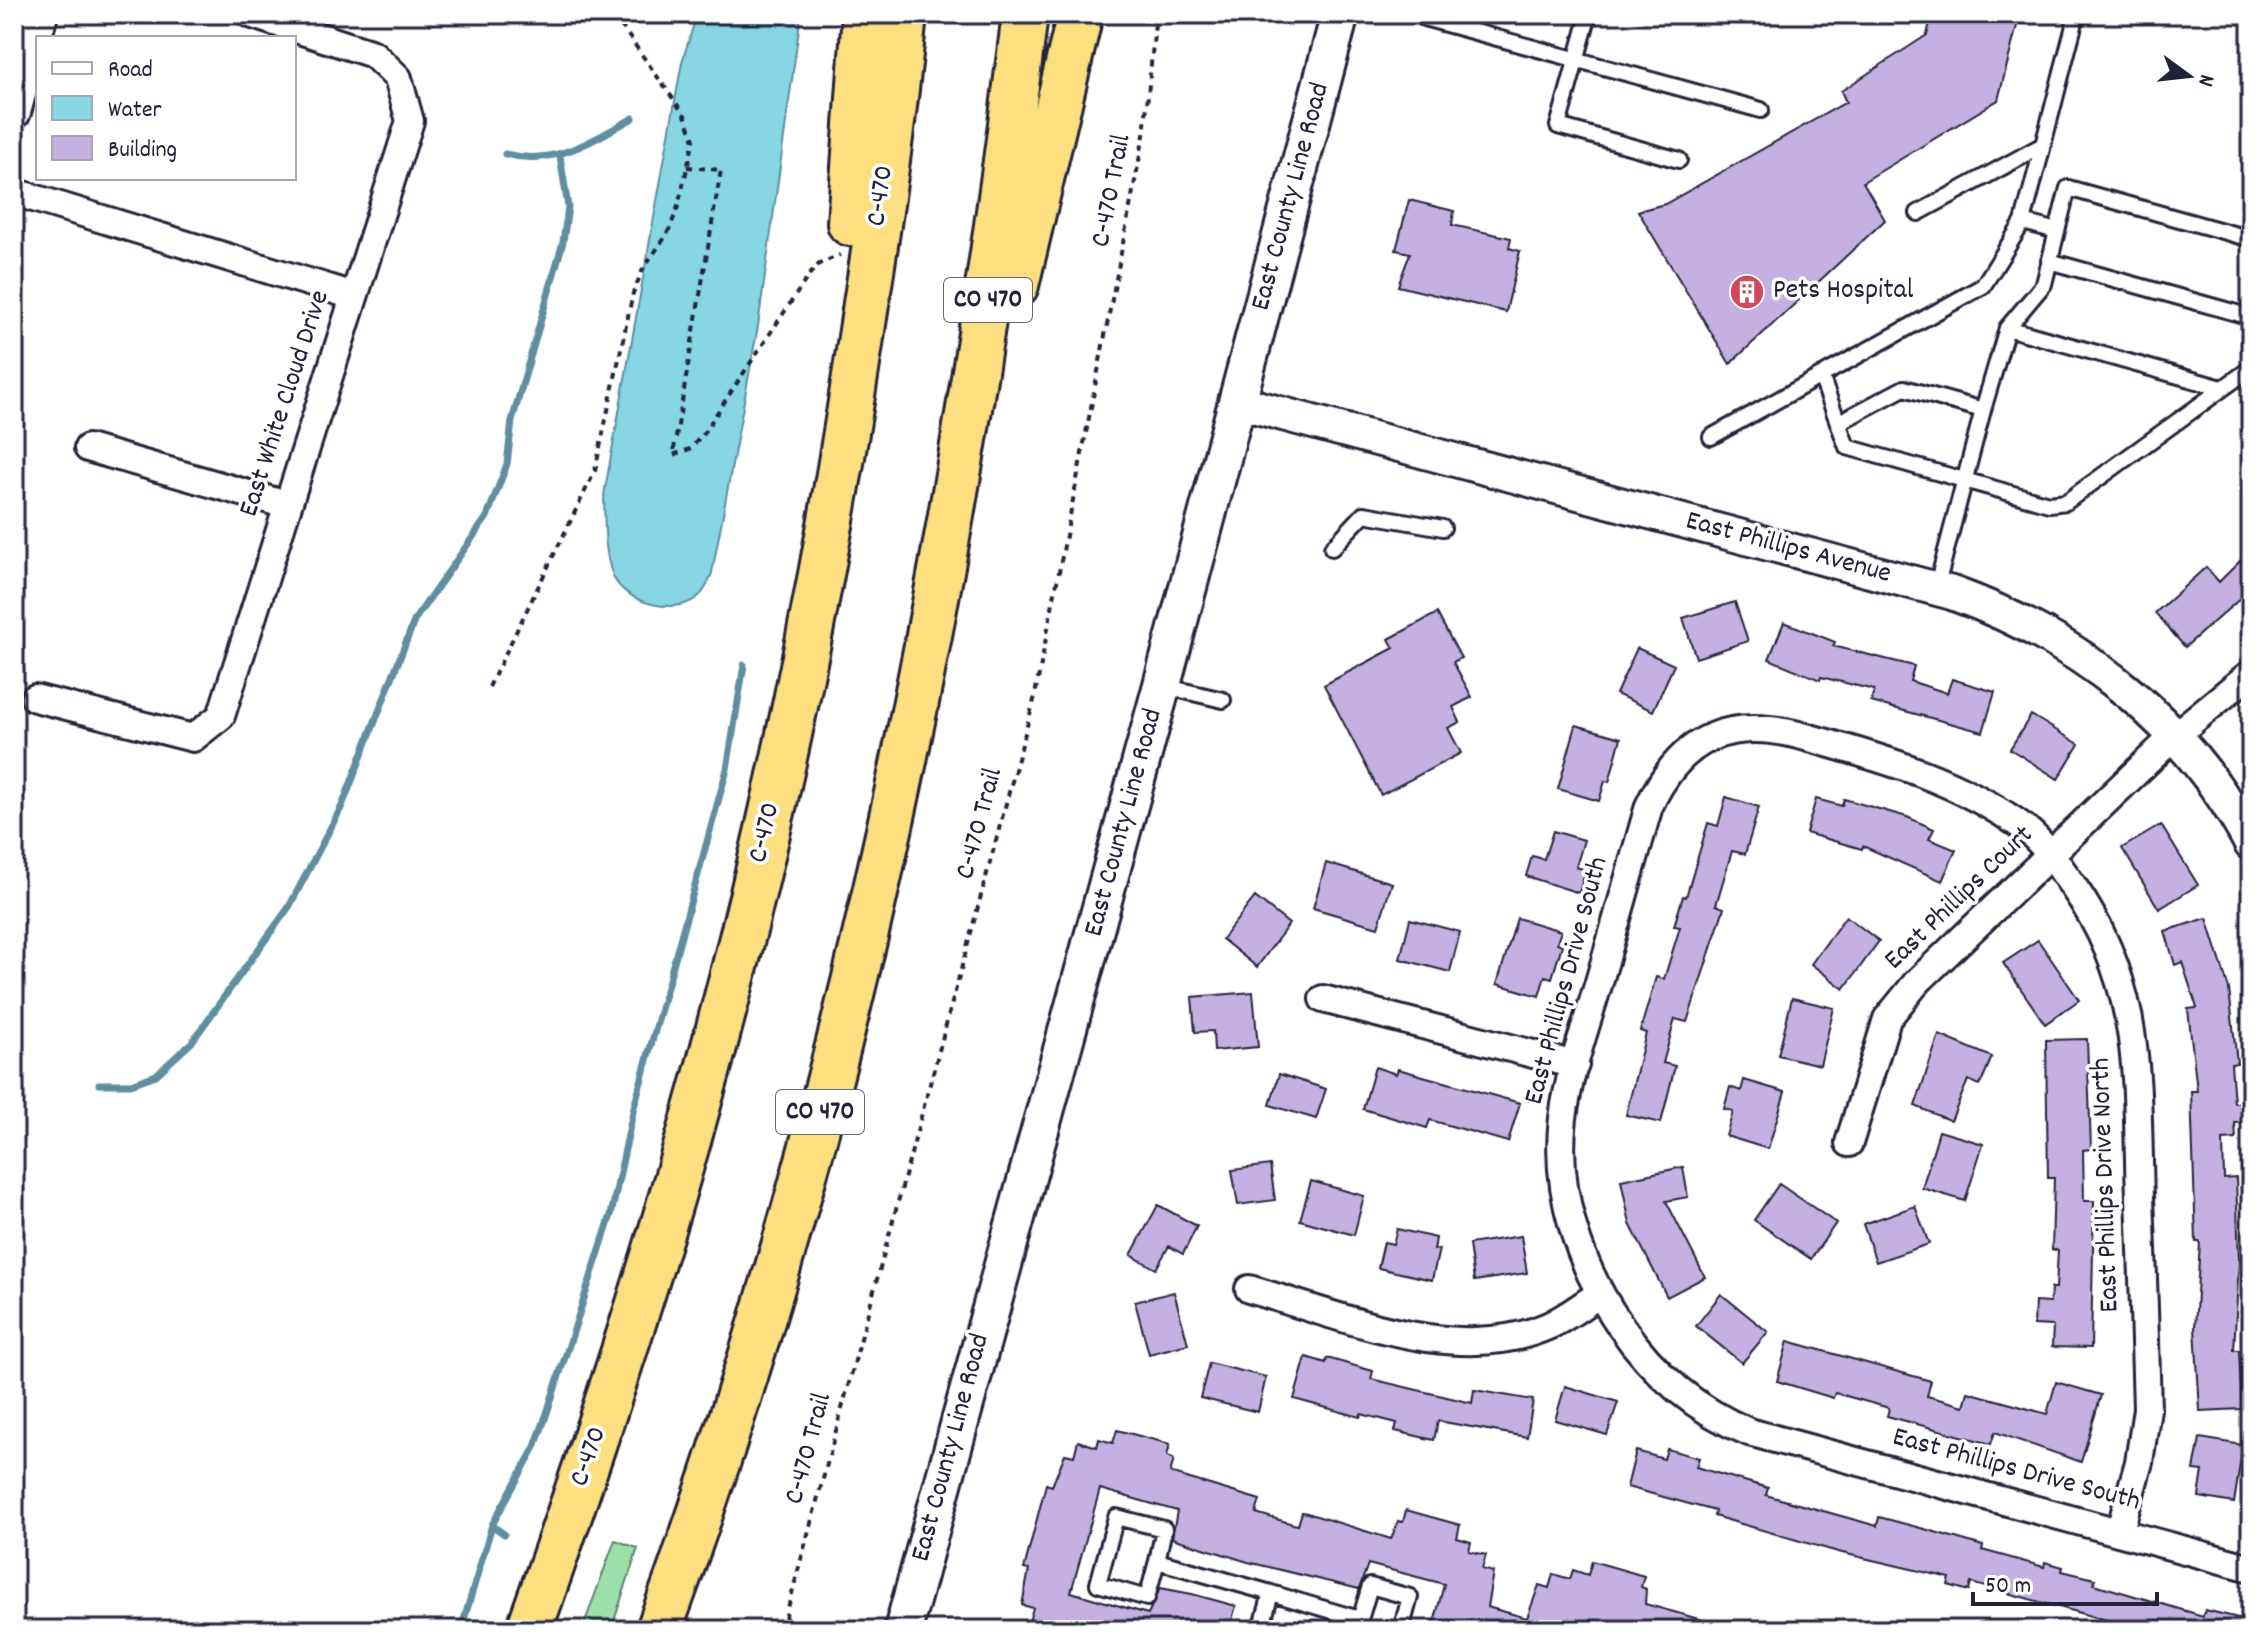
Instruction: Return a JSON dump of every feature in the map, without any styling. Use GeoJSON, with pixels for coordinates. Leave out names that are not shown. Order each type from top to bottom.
{"type":"FeatureCollection","features":[{"type":"Feature","properties":{"kind":"highway"},"geometry":{"type":"LineString","coordinates":[[788,737],[781,667],[816,478],[846,254],[865,14]]}},
{"type":"Feature","properties":{"kind":"highway","name":"C-470"},"geometry":{"type":"LineString","coordinates":[[529,1630],[615,1381],[689,1140],[744,928],[788,737],[849,421],[904,14]]}},
{"type":"Feature","properties":{"kind":"highway","name":"CO 470"},"geometry":{"type":"LineString","coordinates":[[659,1630],[760,1325],[836,1057],[882,865],[941,584],[992,275],[1025,14]]}},
{"type":"Feature","properties":{"kind":"highway"},"geometry":{"type":"LineString","coordinates":[[941,584],[960,559],[1014,295],[1080,14]]}},
{"type":"Feature","properties":{"kind":"main road","name":"East County Line Road"},"geometry":{"type":"LineString","coordinates":[[903,1630],[1162,685],[1340,14]]}},
{"type":"Feature","properties":{"kind":"street"},"geometry":{"type":"LineString","coordinates":[[14,112],[41,14]]}},
{"type":"Feature","properties":{"kind":"street","name":"East White Cloud Drive"},"geometry":{"type":"LineString","coordinates":[[35,698],[193,738],[221,716],[410,121],[398,78],[373,54],[250,14]]}},
{"type":"Feature","properties":{"kind":"street"},"geometry":{"type":"LineString","coordinates":[[14,192],[354,296]]}},
{"type":"Feature","properties":{"kind":"street","name":"East Phillips Avenue"},"geometry":{"type":"LineString","coordinates":[[1238,402],[1936,589],[1991,607],[2042,631],[2115,681],[2173,737],[2213,782],[2251,844]]}},
{"type":"Feature","properties":{"kind":"street"},"geometry":{"type":"LineString","coordinates":[[88,448],[287,505]]}},
{"type":"Feature","properties":{"kind":"street","name":"East Phillips Court"},"geometry":{"type":"LineString","coordinates":[[1849,1143],[1887,1019],[1917,982],[2173,737],[2251,673]]}},
{"type":"Feature","properties":{"kind":"street","name":"East Phillips Drive South"},"geometry":{"type":"LineString","coordinates":[[2052,856],[2028,831],[1957,786],[1913,768],[1785,731],[1753,727],[1713,736],[1678,758],[1663,776],[1649,806],[1575,1065],[1563,1118],[1565,1194],[1577,1240],[1600,1294],[1635,1347],[1665,1378],[1729,1424],[1761,1437],[2120,1530],[2251,1568]]}},
{"type":"Feature","properties":{"kind":"street","name":"East Phillips Drive North"},"geometry":{"type":"LineString","coordinates":[[2052,856],[2100,925],[2129,1010],[2135,1053],[2147,1409],[2139,1462],[2120,1530]]}},
{"type":"Feature","properties":{"kind":"street"},"geometry":{"type":"LineString","coordinates":[[1323,999],[1575,1065]]}},
{"type":"Feature","properties":{"kind":"street"},"geometry":{"type":"LineString","coordinates":[[1249,1289],[1419,1337],[1472,1344],[1500,1341],[1548,1326],[1600,1294]]}},
{"type":"Feature","properties":{"kind":"lane"},"geometry":{"type":"LineString","coordinates":[[1425,14],[1424,18],[1761,110]]}},
{"type":"Feature","properties":{"kind":"lane"},"geometry":{"type":"LineString","coordinates":[[1589,14],[1558,126],[1679,160]]}},
{"type":"Feature","properties":{"kind":"lane"},"geometry":{"type":"LineString","coordinates":[[1711,437],[1983,286],[2023,222],[2077,14]]}},
{"type":"Feature","properties":{"kind":"lane"},"geometry":{"type":"LineString","coordinates":[[1918,213],[2043,145]]}},
{"type":"Feature","properties":{"kind":"lane"},"geometry":{"type":"LineString","coordinates":[[1936,589],[2007,328],[2044,284],[2068,188],[2251,239]]}},
{"type":"Feature","properties":{"kind":"lane"},"geometry":{"type":"LineString","coordinates":[[2023,222],[2057,231]]}},
{"type":"Feature","properties":{"kind":"lane"},"geometry":{"type":"LineString","coordinates":[[2049,261],[2251,317]]}},
{"type":"Feature","properties":{"kind":"lane"},"geometry":{"type":"LineString","coordinates":[[2007,328],[2222,388]]}},
{"type":"Feature","properties":{"kind":"lane"},"geometry":{"type":"LineString","coordinates":[[1821,376],[1847,447],[2049,504],[2066,502],[2251,368]]}},
{"type":"Feature","properties":{"kind":"lane"},"geometry":{"type":"LineString","coordinates":[[1838,423],[1904,388],[1983,410]]}},
{"type":"Feature","properties":{"kind":"lane"},"geometry":{"type":"LineString","coordinates":[[1332,548],[1364,514],[1443,528]]}},
{"type":"Feature","properties":{"kind":"lane"},"geometry":{"type":"LineString","coordinates":[[1162,685],[1223,700]]}},
{"type":"Feature","properties":{"kind":"lane"},"geometry":{"type":"LineString","coordinates":[[1116,1517],[1164,1529],[1157,1561],[1147,1598],[1098,1584],[1116,1517]]}},
{"type":"Feature","properties":{"kind":"lane"},"geometry":{"type":"LineString","coordinates":[[1157,1561],[1271,1593],[1358,1625],[1370,1586],[1410,1597],[1401,1630]]}},
{"type":"Feature","properties":{"kind":"lane"},"geometry":{"type":"LineString","coordinates":[[1261,1630],[1271,1593]]}},
{"type":"Feature","properties":{"kind":"path"},"geometry":{"type":"LineString","coordinates":[[489,687],[595,471],[633,293],[673,222],[687,167],[693,130],[613,14]]}},
{"type":"Feature","properties":{"kind":"path","name":"C-470 Trail"},"geometry":{"type":"LineString","coordinates":[[782,1630],[1034,700],[1144,135],[1156,14]]}},
{"type":"Feature","properties":{"kind":"path"},"geometry":{"type":"LineString","coordinates":[[687,167],[721,170],[673,455],[690,449],[703,434],[809,275],[827,259],[846,254]]}},
{"type":"Feature","properties":{"kind":"green space"},"geometry":{"type":"Polygon","coordinates":[[[615,1540],[638,1548],[611,1630],[582,1630],[615,1540]]]}},
{"type":"Feature","properties":{"kind":"water"},"geometry":{"type":"Polygon","coordinates":[[[697,14],[801,14],[758,326],[712,573],[700,595],[690,602],[666,606],[629,594],[613,576],[606,546],[604,495],[682,62],[697,14]]]}},
{"type":"Feature","properties":{"kind":"building","name":"Pets Hospital"},"geometry":{"type":"Polygon","coordinates":[[[1932,14],[2020,14],[1998,100],[1863,182],[1885,220],[1730,364],[1638,211],[1665,204],[1846,102],[1841,91],[1927,35],[1932,14]]]}},
{"type":"Feature","properties":{"kind":"building"},"geometry":{"type":"Polygon","coordinates":[[[1409,200],[1454,211],[1452,225],[1511,238],[1509,248],[1520,251],[1506,312],[1398,286],[1410,253],[1396,250],[1409,200]]]}},
{"type":"Feature","properties":{"kind":"building"},"geometry":{"type":"Polygon","coordinates":[[[2251,550],[2251,589],[2185,647],[2155,613],[2206,567],[2219,582],[2251,550]]]}},
{"type":"Feature","properties":{"kind":"building"},"geometry":{"type":"Polygon","coordinates":[[[1735,602],[1748,641],[1696,658],[1683,618],[1735,602]]]}},
{"type":"Feature","properties":{"kind":"building"},"geometry":{"type":"Polygon","coordinates":[[[1437,613],[1461,658],[1453,662],[1472,697],[1453,707],[1460,722],[1448,728],[1461,753],[1381,795],[1324,685],[1394,648],[1389,639],[1437,613]]]}},
{"type":"Feature","properties":{"kind":"building"},"geometry":{"type":"Polygon","coordinates":[[[1784,622],[1835,642],[1833,646],[1914,666],[1910,681],[1947,693],[1952,679],[1995,692],[1983,732],[1871,702],[1874,690],[1821,677],[1820,680],[1769,659],[1784,622]]]}},
{"type":"Feature","properties":{"kind":"building"},"geometry":{"type":"Polygon","coordinates":[[[1637,648],[1674,665],[1653,711],[1616,694],[1637,648]]]}},
{"type":"Feature","properties":{"kind":"building"},"geometry":{"type":"Polygon","coordinates":[[[2031,715],[2079,744],[2058,779],[2010,749],[2031,715]]]}},
{"type":"Feature","properties":{"kind":"building"},"geometry":{"type":"Polygon","coordinates":[[[1576,725],[1621,738],[1609,782],[1605,781],[1599,801],[1558,789],[1576,725]]]}},
{"type":"Feature","properties":{"kind":"building"},"geometry":{"type":"Polygon","coordinates":[[[1726,797],[1759,807],[1745,854],[1732,851],[1716,905],[1724,908],[1687,1022],[1675,1019],[1663,1063],[1675,1066],[1661,1123],[1626,1115],[1646,1033],[1640,1031],[1656,977],[1664,979],[1680,927],[1674,926],[1683,896],[1686,897],[1708,823],[1718,826],[1726,797]]]}},
{"type":"Feature","properties":{"kind":"building"},"geometry":{"type":"Polygon","coordinates":[[[1816,799],[1842,806],[1844,799],[1907,817],[1934,829],[1929,839],[1956,850],[1942,881],[1863,846],[1862,849],[1806,833],[1816,799]]]}},
{"type":"Feature","properties":{"kind":"building"},"geometry":{"type":"Polygon","coordinates":[[[2161,825],[2198,885],[2159,909],[2122,848],[2161,825]]]}},
{"type":"Feature","properties":{"kind":"building"},"geometry":{"type":"Polygon","coordinates":[[[1553,831],[1584,840],[1576,867],[1586,870],[1579,893],[1526,876],[1532,856],[1544,859],[1553,831]]]}},
{"type":"Feature","properties":{"kind":"building"},"geometry":{"type":"Polygon","coordinates":[[[1326,863],[1392,883],[1378,927],[1313,908],[1326,863]]]}},
{"type":"Feature","properties":{"kind":"building"},"geometry":{"type":"Polygon","coordinates":[[[1255,897],[1289,924],[1257,967],[1222,939],[1255,897]]]}},
{"type":"Feature","properties":{"kind":"building"},"geometry":{"type":"Polygon","coordinates":[[[1846,916],[1879,941],[1844,989],[1811,964],[1846,916]]]}},
{"type":"Feature","properties":{"kind":"building"},"geometry":{"type":"Polygon","coordinates":[[[1517,918],[1561,931],[1557,943],[1562,945],[1552,978],[1545,976],[1539,996],[1497,984],[1517,918]]]}},
{"type":"Feature","properties":{"kind":"building"},"geometry":{"type":"Polygon","coordinates":[[[2207,918],[2229,989],[2237,1063],[2231,1064],[2234,1103],[2248,1102],[2249,1122],[2235,1123],[2236,1139],[2223,1140],[2224,1179],[2236,1178],[2239,1261],[2234,1350],[2239,1350],[2242,1409],[2200,1411],[2195,1328],[2200,1242],[2196,1242],[2191,1091],[2197,1091],[2188,1009],[2197,1008],[2182,962],[2175,965],[2165,931],[2207,918]]]}},
{"type":"Feature","properties":{"kind":"building"},"geometry":{"type":"Polygon","coordinates":[[[1410,919],[1460,932],[1450,972],[1400,959],[1410,919]]]}},
{"type":"Feature","properties":{"kind":"building"},"geometry":{"type":"Polygon","coordinates":[[[2038,940],[2079,1000],[2045,1024],[2003,963],[2038,940]]]}},
{"type":"Feature","properties":{"kind":"building"},"geometry":{"type":"Polygon","coordinates":[[[1253,992],[1258,1047],[1214,1051],[1213,1031],[1195,1032],[1192,997],[1253,992]]]}},
{"type":"Feature","properties":{"kind":"building"},"geometry":{"type":"Polygon","coordinates":[[[1792,998],[1834,1008],[1820,1065],[1778,1055],[1792,998]]]}},
{"type":"Feature","properties":{"kind":"building"},"geometry":{"type":"Polygon","coordinates":[[[1939,1035],[1992,1057],[1980,1085],[1968,1080],[1951,1121],[1915,1106],[1939,1035]]]}},
{"type":"Feature","properties":{"kind":"building"},"geometry":{"type":"Polygon","coordinates":[[[2087,1039],[2091,1149],[2083,1150],[2084,1201],[2094,1201],[2091,1348],[2052,1347],[2053,1326],[2034,1325],[2035,1302],[2050,1303],[2051,1288],[2056,1288],[2058,1250],[2052,1250],[2054,1178],[2048,1178],[2046,1040],[2087,1039]]]}},
{"type":"Feature","properties":{"kind":"building"},"geometry":{"type":"Polygon","coordinates":[[[1375,1067],[1396,1074],[1398,1069],[1520,1103],[1508,1142],[1430,1120],[1427,1128],[1363,1109],[1375,1067]]]}},
{"type":"Feature","properties":{"kind":"building"},"geometry":{"type":"Polygon","coordinates":[[[1279,1074],[1326,1089],[1316,1119],[1270,1105],[1279,1074]]]}},
{"type":"Feature","properties":{"kind":"building"},"geometry":{"type":"Polygon","coordinates":[[[1744,1080],[1785,1092],[1768,1149],[1726,1136],[1733,1111],[1724,1109],[1730,1087],[1741,1091],[1744,1080]]]}},
{"type":"Feature","properties":{"kind":"building"},"geometry":{"type":"Polygon","coordinates":[[[1939,1131],[1983,1144],[1965,1201],[1922,1188],[1939,1131]]]}},
{"type":"Feature","properties":{"kind":"building"},"geometry":{"type":"Polygon","coordinates":[[[1270,1165],[1275,1200],[1238,1205],[1232,1170],[1270,1165]]]}},
{"type":"Feature","properties":{"kind":"building"},"geometry":{"type":"Polygon","coordinates":[[[1683,1167],[1688,1197],[1666,1201],[1705,1277],[1667,1297],[1630,1224],[1621,1180],[1683,1167]]]}},
{"type":"Feature","properties":{"kind":"building"},"geometry":{"type":"Polygon","coordinates":[[[1311,1181],[1364,1196],[1354,1235],[1300,1220],[1311,1181]]]}},
{"type":"Feature","properties":{"kind":"building"},"geometry":{"type":"Polygon","coordinates":[[[1779,1184],[1836,1223],[1811,1259],[1754,1220],[1779,1184]]]}},
{"type":"Feature","properties":{"kind":"building"},"geometry":{"type":"Polygon","coordinates":[[[1158,1205],[1197,1226],[1183,1254],[1169,1246],[1156,1269],[1131,1255],[1158,1205]]]}},
{"type":"Feature","properties":{"kind":"building"},"geometry":{"type":"Polygon","coordinates":[[[1915,1206],[1929,1244],[1876,1262],[1863,1224],[1915,1206]]]}},
{"type":"Feature","properties":{"kind":"building"},"geometry":{"type":"Polygon","coordinates":[[[1397,1229],[1436,1238],[1434,1250],[1439,1249],[1432,1280],[1378,1268],[1384,1242],[1393,1244],[1397,1229]]]}},
{"type":"Feature","properties":{"kind":"building"},"geometry":{"type":"Polygon","coordinates":[[[1521,1236],[1527,1273],[1474,1281],[1469,1244],[1521,1236]]]}},
{"type":"Feature","properties":{"kind":"building"},"geometry":{"type":"Polygon","coordinates":[[[1174,1292],[1188,1344],[1149,1354],[1135,1302],[1174,1292]]]}},
{"type":"Feature","properties":{"kind":"building"},"geometry":{"type":"Polygon","coordinates":[[[1721,1294],[1768,1332],[1742,1363],[1696,1326],[1721,1294]]]}},
{"type":"Feature","properties":{"kind":"building"},"geometry":{"type":"Polygon","coordinates":[[[1788,1341],[1931,1381],[1927,1396],[1964,1406],[1968,1392],[2047,1414],[2056,1382],[2101,1395],[2081,1462],[1995,1432],[1991,1444],[1887,1416],[1889,1408],[1835,1393],[1833,1398],[1777,1381],[1788,1341]]]}},
{"type":"Feature","properties":{"kind":"building"},"geometry":{"type":"Polygon","coordinates":[[[1306,1357],[1326,1363],[1327,1358],[1373,1371],[1371,1379],[1472,1403],[1474,1390],[1533,1400],[1527,1437],[1438,1421],[1434,1440],[1395,1431],[1397,1423],[1361,1414],[1360,1417],[1294,1399],[1306,1357]]]}},
{"type":"Feature","properties":{"kind":"building"},"geometry":{"type":"Polygon","coordinates":[[[1209,1363],[1266,1377],[1258,1412],[1200,1398],[1209,1363]]]}},
{"type":"Feature","properties":{"kind":"building"},"geometry":{"type":"Polygon","coordinates":[[[1565,1386],[1618,1402],[1607,1435],[1555,1420],[1565,1386]]]}},
{"type":"Feature","properties":{"kind":"building"},"geometry":{"type":"Polygon","coordinates":[[[1117,1430],[1170,1444],[1167,1456],[1174,1459],[1170,1473],[1260,1500],[1256,1513],[1293,1524],[1298,1525],[1302,1512],[1391,1539],[1398,1521],[1403,1522],[1406,1510],[1460,1525],[1457,1538],[1471,1542],[1469,1551],[1486,1555],[1482,1569],[1493,1572],[1487,1607],[1527,1618],[1539,1585],[1549,1588],[1553,1574],[1570,1579],[1573,1570],[1588,1575],[1592,1561],[1644,1576],[1641,1587],[1646,1589],[1645,1604],[1717,1624],[1716,1630],[1608,1630],[1573,1621],[1571,1630],[1447,1630],[1433,1627],[1444,1584],[1368,1564],[1359,1589],[1248,1562],[1172,1538],[1177,1511],[1100,1489],[1071,1592],[1148,1614],[1160,1588],[1192,1594],[1236,1606],[1229,1630],[1046,1630],[1047,1626],[1029,1621],[1033,1608],[1022,1605],[1029,1570],[1024,1569],[1046,1484],[1052,1486],[1065,1454],[1074,1456],[1078,1441],[1097,1447],[1099,1439],[1113,1443],[1117,1430]]]}},
{"type":"Feature","properties":{"kind":"building"},"geometry":{"type":"Polygon","coordinates":[[[2200,1438],[2243,1445],[2234,1503],[2199,1497],[2203,1471],[2194,1470],[2200,1438]]]}},
{"type":"Feature","properties":{"kind":"building"},"geometry":{"type":"Polygon","coordinates":[[[1667,1449],[1699,1458],[1696,1467],[1768,1488],[1766,1495],[1877,1526],[1879,1517],[1983,1546],[1982,1550],[2044,1567],[2045,1562],[2063,1567],[2062,1571],[2095,1579],[2094,1584],[2203,1616],[2205,1610],[2251,1621],[2251,1630],[2126,1630],[2109,1625],[2110,1621],[1971,1583],[1969,1591],[1948,1585],[1950,1578],[1838,1552],[1714,1516],[1715,1511],[1627,1487],[1636,1451],[1664,1459],[1667,1449]]]}},
{"type":"Feature","properties":{"kind":"waterway"},"geometry":{"type":"LineString","coordinates":[[505,154],[540,157],[572,150],[633,118]]}},
{"type":"Feature","properties":{"kind":"waterway"},"geometry":{"type":"LineString","coordinates":[[99,1084],[131,1084],[156,1075],[191,1043],[289,907],[342,806],[415,619],[487,517],[507,464],[512,421],[563,242],[568,207],[560,156]]}},
{"type":"Feature","properties":{"kind":"waterway"},"geometry":{"type":"LineString","coordinates":[[461,1630],[492,1525],[535,1447],[611,1215],[634,1107],[727,769],[744,665]]}},
{"type":"Feature","properties":{"kind":"waterway"},"geometry":{"type":"LineString","coordinates":[[492,1525],[504,1534]]}},
{"type":"Feature","properties":{"kind":"place","name":"Pets Hospital"},"geometry":{"type":"Point","coordinates":[1747,292]}}]}
